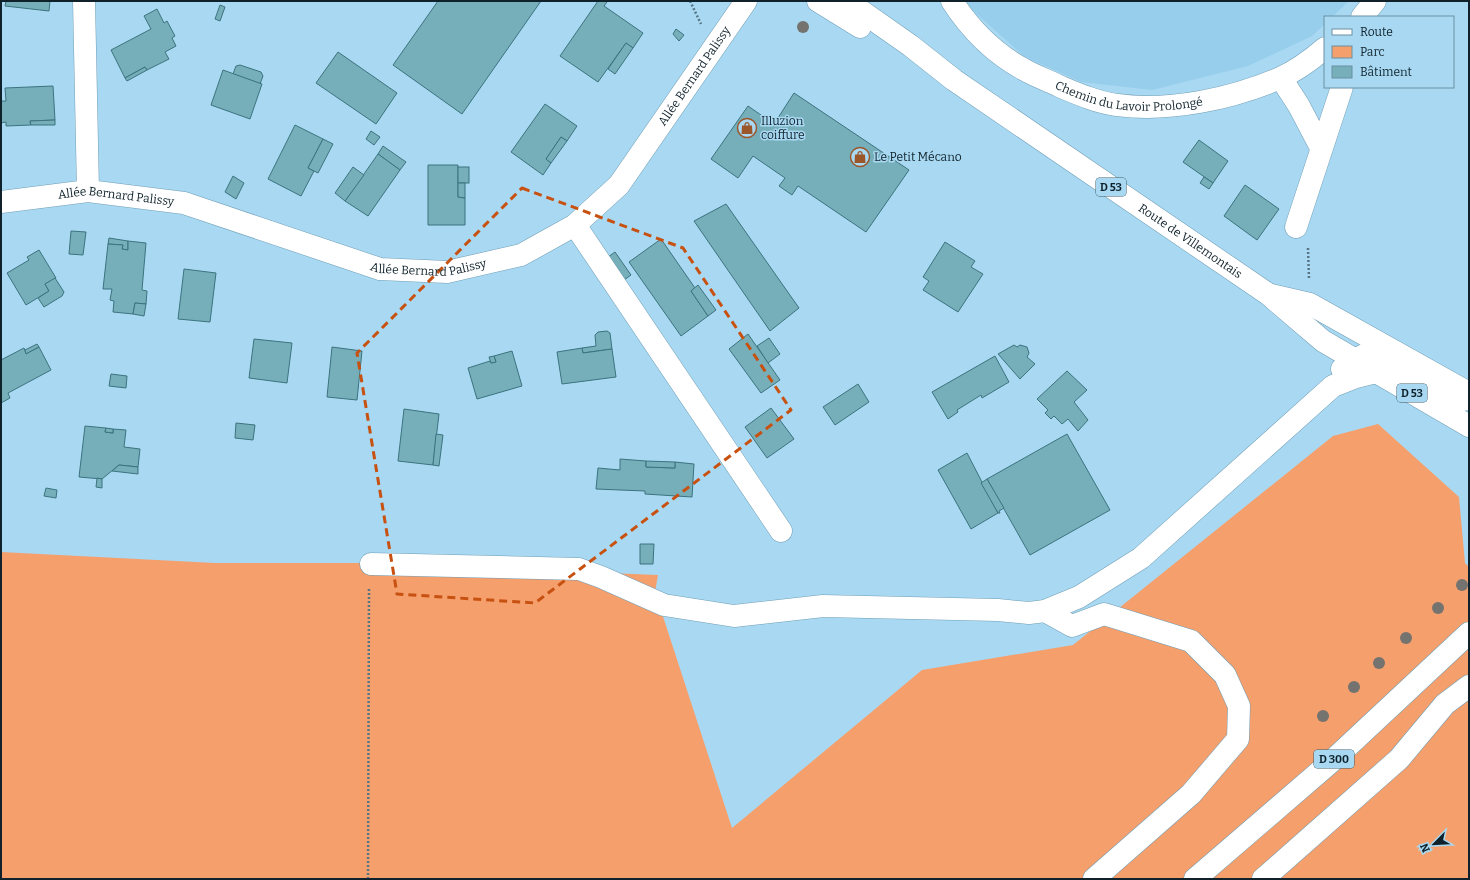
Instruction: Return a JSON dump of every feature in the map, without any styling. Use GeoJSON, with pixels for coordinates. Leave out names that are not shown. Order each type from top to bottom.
{"type":"FeatureCollection","features":[{"type":"Feature","properties":{"kind":"street"},"geometry":{"type":"LineString","coordinates":[[84,1],[88,191]]}},
{"type":"Feature","properties":{"kind":"street","name":"Allée Bernard Palissy"},"geometry":{"type":"LineString","coordinates":[[1,202],[88,191],[184,203],[380,269],[447,272],[514,257],[521,255],[575,225],[619,185],[746,1]]}},
{"type":"Feature","properties":{"kind":"street","name":"Route de Villemontais"},"geometry":{"type":"LineString","coordinates":[[818,1],[907,56],[954,80]]}},
{"type":"Feature","properties":{"kind":"street","name":"Route de Villemontais"},"geometry":{"type":"LineString","coordinates":[[846,1],[911,46],[954,80],[1268,294]]}},
{"type":"Feature","properties":{"kind":"street","name":"Chemin du Lavoir Prolongé"},"geometry":{"type":"LineString","coordinates":[[952,1],[964,20],[995,51],[1024,70],[1088,98],[1117,105],[1163,107],[1232,96],[1281,78],[1306,64],[1324,49]]}},
{"type":"Feature","properties":{"kind":"street"},"geometry":{"type":"LineString","coordinates":[[1281,78],[1299,106],[1321,148]]}},
{"type":"Feature","properties":{"kind":"street"},"geometry":{"type":"LineString","coordinates":[[1296,227],[1342,88]]}},
{"type":"Feature","properties":{"kind":"street"},"geometry":{"type":"LineString","coordinates":[[575,225],[781,531]]}},
{"type":"Feature","properties":{"kind":"street","name":"D 53"},"geometry":{"type":"LineString","coordinates":[[1268,294],[1324,341],[1342,366],[1376,372],[1469,426]]}},
{"type":"Feature","properties":{"kind":"street","name":"D 53"},"geometry":{"type":"LineString","coordinates":[[1268,294],[1310,304],[1469,393]]}},
{"type":"Feature","properties":{"kind":"street"},"geometry":{"type":"LineString","coordinates":[[371,564],[579,569],[664,605],[734,616],[823,606],[998,610],[1028,613],[1045,611],[1078,597],[1141,558],[1342,366],[1370,352],[1456,401],[1469,399]]}},
{"type":"Feature","properties":{"kind":"street"},"geometry":{"type":"LineString","coordinates":[[1342,366],[1356,377],[1376,372]]}},
{"type":"Feature","properties":{"kind":"street"},"geometry":{"type":"LineString","coordinates":[[1045,611],[1072,626],[1104,614],[1191,641],[1225,675],[1239,706],[1238,739],[1191,794],[1094,879]]}},
{"type":"Feature","properties":{"kind":"street","name":"D 300"},"geometry":{"type":"LineString","coordinates":[[1195,879],[1332,761],[1469,633]]}},
{"type":"Feature","properties":{"kind":"street"},"geometry":{"type":"LineString","coordinates":[[1262,879],[1399,759],[1445,704],[1469,686]]}},
{"type":"Feature","properties":{"kind":"path"},"geometry":{"type":"LineString","coordinates":[[368,879],[369,588],[371,564]]}},
{"type":"Feature","properties":{"kind":"highlighted area"},"geometry":{"type":"Polygon","coordinates":[[[522,188],[683,248],[791,410],[535,603],[397,594],[357,353],[522,188]]]}},
{"type":"Feature","properties":{"kind":"shaded area"},"geometry":{"type":"Polygon","coordinates":[[[962,1],[1349,1],[1333,16],[1324,16],[1324,25],[1312,36],[1248,66],[1152,90],[1081,82],[1025,57],[962,1]]]}},
{"type":"Feature","properties":{"kind":"green space"},"geometry":{"type":"Polygon","coordinates":[[[1378,424],[1459,497],[1465,563],[1469,567],[1469,879],[1,879],[1,552],[215,563],[357,563],[658,575],[655,592],[732,828],[922,670],[1073,645],[1333,436],[1378,424]]]}},
{"type":"Feature","properties":{"kind":"building"},"geometry":{"type":"Polygon","coordinates":[[[6,1],[50,1],[49,11],[5,6],[6,1]]]}},
{"type":"Feature","properties":{"kind":"building"},"geometry":{"type":"Polygon","coordinates":[[[438,1],[541,1],[462,114],[393,65],[438,1]]]}},
{"type":"Feature","properties":{"kind":"building"},"geometry":{"type":"Polygon","coordinates":[[[598,1],[607,2],[604,6],[643,33],[633,48],[626,43],[598,82],[560,56],[598,1]]]}},
{"type":"Feature","properties":{"kind":"building"},"geometry":{"type":"Polygon","coordinates":[[[220,5],[225,7],[220,21],[215,19],[220,5]]]}},
{"type":"Feature","properties":{"kind":"building"},"geometry":{"type":"Polygon","coordinates":[[[157,9],[164,23],[167,21],[175,36],[172,38],[176,46],[165,52],[169,59],[147,70],[145,67],[125,78],[111,50],[151,29],[144,16],[157,9]]]}},
{"type":"Feature","properties":{"kind":"building"},"geometry":{"type":"Polygon","coordinates":[[[676,29],[684,35],[679,41],[673,34],[676,29]]]}},
{"type":"Feature","properties":{"kind":"building"},"geometry":{"type":"Polygon","coordinates":[[[626,43],[633,48],[615,74],[608,69],[626,43]]]}},
{"type":"Feature","properties":{"kind":"building"},"geometry":{"type":"Polygon","coordinates":[[[338,52],[397,93],[376,124],[316,83],[338,52]]]}},
{"type":"Feature","properties":{"kind":"building"},"geometry":{"type":"Polygon","coordinates":[[[240,65],[261,72],[263,76],[260,84],[233,74],[236,66],[240,65]]]}},
{"type":"Feature","properties":{"kind":"building"},"geometry":{"type":"Polygon","coordinates":[[[145,67],[147,70],[127,81],[125,78],[145,67]]]}},
{"type":"Feature","properties":{"kind":"building"},"geometry":{"type":"Polygon","coordinates":[[[223,70],[262,84],[250,119],[211,105],[223,70]]]}},
{"type":"Feature","properties":{"kind":"building"},"geometry":{"type":"Polygon","coordinates":[[[53,86],[55,120],[30,121],[31,125],[6,126],[6,122],[1,123],[1,101],[6,101],[5,88],[53,86]]]}},
{"type":"Feature","properties":{"kind":"building"},"geometry":{"type":"Polygon","coordinates":[[[794,93],[909,170],[866,232],[798,186],[792,195],[779,186],[785,178],[753,156],[738,178],[711,159],[748,106],[774,124],[794,93]]]}},
{"type":"Feature","properties":{"kind":"building"},"geometry":{"type":"Polygon","coordinates":[[[545,104],[577,126],[567,141],[561,137],[546,159],[551,163],[543,175],[511,152],[545,104]]]}},
{"type":"Feature","properties":{"kind":"building"},"geometry":{"type":"Polygon","coordinates":[[[55,120],[55,125],[31,125],[30,121],[55,120]]]}},
{"type":"Feature","properties":{"kind":"building"},"geometry":{"type":"Polygon","coordinates":[[[295,125],[323,139],[308,168],[314,171],[301,196],[268,179],[295,125]]]}},
{"type":"Feature","properties":{"kind":"building"},"geometry":{"type":"Polygon","coordinates":[[[371,131],[380,137],[374,145],[366,139],[371,131]]]}},
{"type":"Feature","properties":{"kind":"building"},"geometry":{"type":"Polygon","coordinates":[[[561,137],[567,141],[551,163],[546,159],[561,137]]]}},
{"type":"Feature","properties":{"kind":"building"},"geometry":{"type":"Polygon","coordinates":[[[323,139],[333,144],[318,173],[308,168],[323,139]]]}},
{"type":"Feature","properties":{"kind":"building"},"geometry":{"type":"Polygon","coordinates":[[[1199,140],[1228,161],[1213,183],[1183,162],[1199,140]]]}},
{"type":"Feature","properties":{"kind":"building"},"geometry":{"type":"Polygon","coordinates":[[[383,146],[406,162],[400,170],[378,154],[383,146]]]}},
{"type":"Feature","properties":{"kind":"building"},"geometry":{"type":"Polygon","coordinates":[[[378,154],[400,170],[368,216],[345,201],[378,154]]]}},
{"type":"Feature","properties":{"kind":"building"},"geometry":{"type":"Polygon","coordinates":[[[428,165],[458,165],[458,197],[465,198],[465,225],[428,225],[428,165]]]}},
{"type":"Feature","properties":{"kind":"building"},"geometry":{"type":"Polygon","coordinates":[[[353,167],[364,175],[345,201],[335,193],[353,167]]]}},
{"type":"Feature","properties":{"kind":"building"},"geometry":{"type":"Polygon","coordinates":[[[458,167],[469,167],[469,183],[458,183],[458,167]]]}},
{"type":"Feature","properties":{"kind":"building"},"geometry":{"type":"Polygon","coordinates":[[[233,176],[244,183],[236,199],[225,192],[233,176]]]}},
{"type":"Feature","properties":{"kind":"building"},"geometry":{"type":"Polygon","coordinates":[[[1204,177],[1213,183],[1209,189],[1200,183],[1204,177]]]}},
{"type":"Feature","properties":{"kind":"building"},"geometry":{"type":"Polygon","coordinates":[[[458,183],[465,183],[465,198],[458,197],[458,183]]]}},
{"type":"Feature","properties":{"kind":"building"},"geometry":{"type":"Polygon","coordinates":[[[1245,185],[1279,209],[1257,240],[1224,216],[1245,185]]]}},
{"type":"Feature","properties":{"kind":"building"},"geometry":{"type":"Polygon","coordinates":[[[726,204],[799,308],[770,331],[694,221],[726,204]]]}},
{"type":"Feature","properties":{"kind":"building"},"geometry":{"type":"Polygon","coordinates":[[[71,231],[86,232],[83,255],[69,254],[71,231]]]}},
{"type":"Feature","properties":{"kind":"building"},"geometry":{"type":"Polygon","coordinates":[[[109,238],[128,241],[128,250],[122,249],[123,245],[108,244],[109,238]]]}},
{"type":"Feature","properties":{"kind":"building"},"geometry":{"type":"Polygon","coordinates":[[[661,239],[695,288],[691,291],[708,316],[681,336],[629,262],[661,239]]]}},
{"type":"Feature","properties":{"kind":"building"},"geometry":{"type":"Polygon","coordinates":[[[128,241],[146,243],[142,290],[147,291],[146,304],[135,303],[133,314],[113,312],[114,301],[110,300],[112,289],[103,289],[108,244],[123,245],[122,249],[128,250],[128,241]]]}},
{"type":"Feature","properties":{"kind":"building"},"geometry":{"type":"Polygon","coordinates":[[[945,242],[975,261],[971,267],[983,274],[958,312],[923,290],[929,281],[923,277],[945,242]]]}},
{"type":"Feature","properties":{"kind":"building"},"geometry":{"type":"Polygon","coordinates":[[[39,250],[56,278],[45,284],[49,291],[26,305],[7,273],[29,260],[27,257],[39,250]]]}},
{"type":"Feature","properties":{"kind":"building"},"geometry":{"type":"Polygon","coordinates":[[[615,252],[631,275],[620,283],[604,260],[615,252]]]}},
{"type":"Feature","properties":{"kind":"building"},"geometry":{"type":"Polygon","coordinates":[[[184,269],[216,273],[210,322],[178,319],[184,269]]]}},
{"type":"Feature","properties":{"kind":"building"},"geometry":{"type":"Polygon","coordinates":[[[55,278],[64,292],[62,296],[44,307],[38,298],[49,291],[45,284],[55,278]]]}},
{"type":"Feature","properties":{"kind":"building"},"geometry":{"type":"Polygon","coordinates":[[[698,285],[716,310],[708,316],[691,291],[698,285]]]}},
{"type":"Feature","properties":{"kind":"building"},"geometry":{"type":"Polygon","coordinates":[[[135,303],[146,304],[144,316],[133,314],[135,303]]]}},
{"type":"Feature","properties":{"kind":"building"},"geometry":{"type":"Polygon","coordinates":[[[607,331],[610,333],[612,349],[583,353],[582,348],[596,346],[595,335],[598,332],[607,331]]]}},
{"type":"Feature","properties":{"kind":"building"},"geometry":{"type":"Polygon","coordinates":[[[748,334],[780,380],[761,393],[729,349],[748,334]]]}},
{"type":"Feature","properties":{"kind":"building"},"geometry":{"type":"Polygon","coordinates":[[[769,338],[780,354],[768,363],[757,346],[769,338]]]}},
{"type":"Feature","properties":{"kind":"building"},"geometry":{"type":"Polygon","coordinates":[[[254,339],[292,343],[287,383],[249,378],[254,339]]]}},
{"type":"Feature","properties":{"kind":"building"},"geometry":{"type":"Polygon","coordinates":[[[37,344],[39,347],[26,354],[25,350],[37,344]]]}},
{"type":"Feature","properties":{"kind":"building"},"geometry":{"type":"Polygon","coordinates":[[[1014,345],[1017,347],[1020,345],[1027,347],[1029,353],[1027,357],[1035,364],[1020,379],[998,354],[1014,345]]]}},
{"type":"Feature","properties":{"kind":"building"},"geometry":{"type":"Polygon","coordinates":[[[39,347],[51,370],[8,393],[10,398],[1,403],[1,360],[24,348],[26,354],[39,347]]]}},
{"type":"Feature","properties":{"kind":"building"},"geometry":{"type":"Polygon","coordinates":[[[332,347],[362,351],[357,400],[327,397],[332,347]]]}},
{"type":"Feature","properties":{"kind":"building"},"geometry":{"type":"Polygon","coordinates":[[[582,348],[583,353],[612,349],[616,377],[562,384],[557,352],[582,348]]]}},
{"type":"Feature","properties":{"kind":"building"},"geometry":{"type":"Polygon","coordinates":[[[512,351],[522,386],[477,399],[468,368],[490,361],[491,363],[496,362],[494,356],[512,351]]]}},
{"type":"Feature","properties":{"kind":"building"},"geometry":{"type":"Polygon","coordinates":[[[494,356],[496,362],[491,363],[489,357],[494,356]]]}},
{"type":"Feature","properties":{"kind":"building"},"geometry":{"type":"Polygon","coordinates":[[[995,356],[1009,382],[982,398],[981,395],[957,410],[958,412],[948,419],[932,392],[995,356]]]}},
{"type":"Feature","properties":{"kind":"building"},"geometry":{"type":"Polygon","coordinates":[[[1067,371],[1087,390],[1074,402],[1088,420],[1078,431],[1068,419],[1062,424],[1054,416],[1051,419],[1045,413],[1048,410],[1037,399],[1067,371]]]}},
{"type":"Feature","properties":{"kind":"building"},"geometry":{"type":"Polygon","coordinates":[[[111,374],[127,376],[126,388],[109,386],[111,374]]]}},
{"type":"Feature","properties":{"kind":"building"},"geometry":{"type":"Polygon","coordinates":[[[858,384],[869,402],[835,425],[823,407],[858,384]]]}},
{"type":"Feature","properties":{"kind":"building"},"geometry":{"type":"Polygon","coordinates":[[[771,408],[794,439],[767,458],[745,427],[771,408]]]}},
{"type":"Feature","properties":{"kind":"building"},"geometry":{"type":"Polygon","coordinates":[[[404,409],[439,414],[433,465],[398,461],[404,409]]]}},
{"type":"Feature","properties":{"kind":"building"},"geometry":{"type":"Polygon","coordinates":[[[236,423],[255,425],[253,440],[235,438],[236,423]]]}},
{"type":"Feature","properties":{"kind":"building"},"geometry":{"type":"Polygon","coordinates":[[[85,426],[106,428],[105,432],[113,433],[113,429],[126,430],[124,447],[140,449],[138,467],[119,465],[102,479],[79,477],[85,426]]]}},
{"type":"Feature","properties":{"kind":"building"},"geometry":{"type":"Polygon","coordinates":[[[106,428],[113,429],[113,433],[105,432],[106,428]]]}},
{"type":"Feature","properties":{"kind":"building"},"geometry":{"type":"Polygon","coordinates":[[[436,434],[443,435],[439,466],[433,465],[436,434]]]}},
{"type":"Feature","properties":{"kind":"building"},"geometry":{"type":"Polygon","coordinates":[[[1067,434],[1110,510],[1030,555],[987,479],[1067,434]]]}},
{"type":"Feature","properties":{"kind":"building"},"geometry":{"type":"Polygon","coordinates":[[[967,453],[998,513],[971,529],[938,470],[967,453]]]}},
{"type":"Feature","properties":{"kind":"building"},"geometry":{"type":"Polygon","coordinates":[[[620,459],[646,461],[646,467],[675,468],[675,462],[694,464],[692,497],[645,494],[645,491],[596,489],[598,468],[620,470],[620,459]]]}},
{"type":"Feature","properties":{"kind":"building"},"geometry":{"type":"Polygon","coordinates":[[[646,461],[675,462],[675,468],[646,467],[646,461]]]}},
{"type":"Feature","properties":{"kind":"building"},"geometry":{"type":"Polygon","coordinates":[[[119,465],[138,467],[138,474],[112,471],[119,465]]]}},
{"type":"Feature","properties":{"kind":"building"},"geometry":{"type":"Polygon","coordinates":[[[97,478],[102,479],[102,488],[96,487],[97,478]]]}},
{"type":"Feature","properties":{"kind":"building"},"geometry":{"type":"Polygon","coordinates":[[[987,479],[1004,508],[999,511],[1000,513],[998,513],[981,483],[987,479]]]}},
{"type":"Feature","properties":{"kind":"building"},"geometry":{"type":"Polygon","coordinates":[[[46,488],[57,490],[56,498],[44,496],[46,488]]]}},
{"type":"Feature","properties":{"kind":"building"},"geometry":{"type":"Polygon","coordinates":[[[640,544],[654,544],[653,564],[640,564],[640,544]]]}},
{"type":"Feature","properties":{"kind":"place","name":"Illuzion coiffure"},"geometry":{"type":"Point","coordinates":[747,128]}},
{"type":"Feature","properties":{"kind":"place","name":"Le Petit Mécano"},"geometry":{"type":"Point","coordinates":[860,157]}}]}
